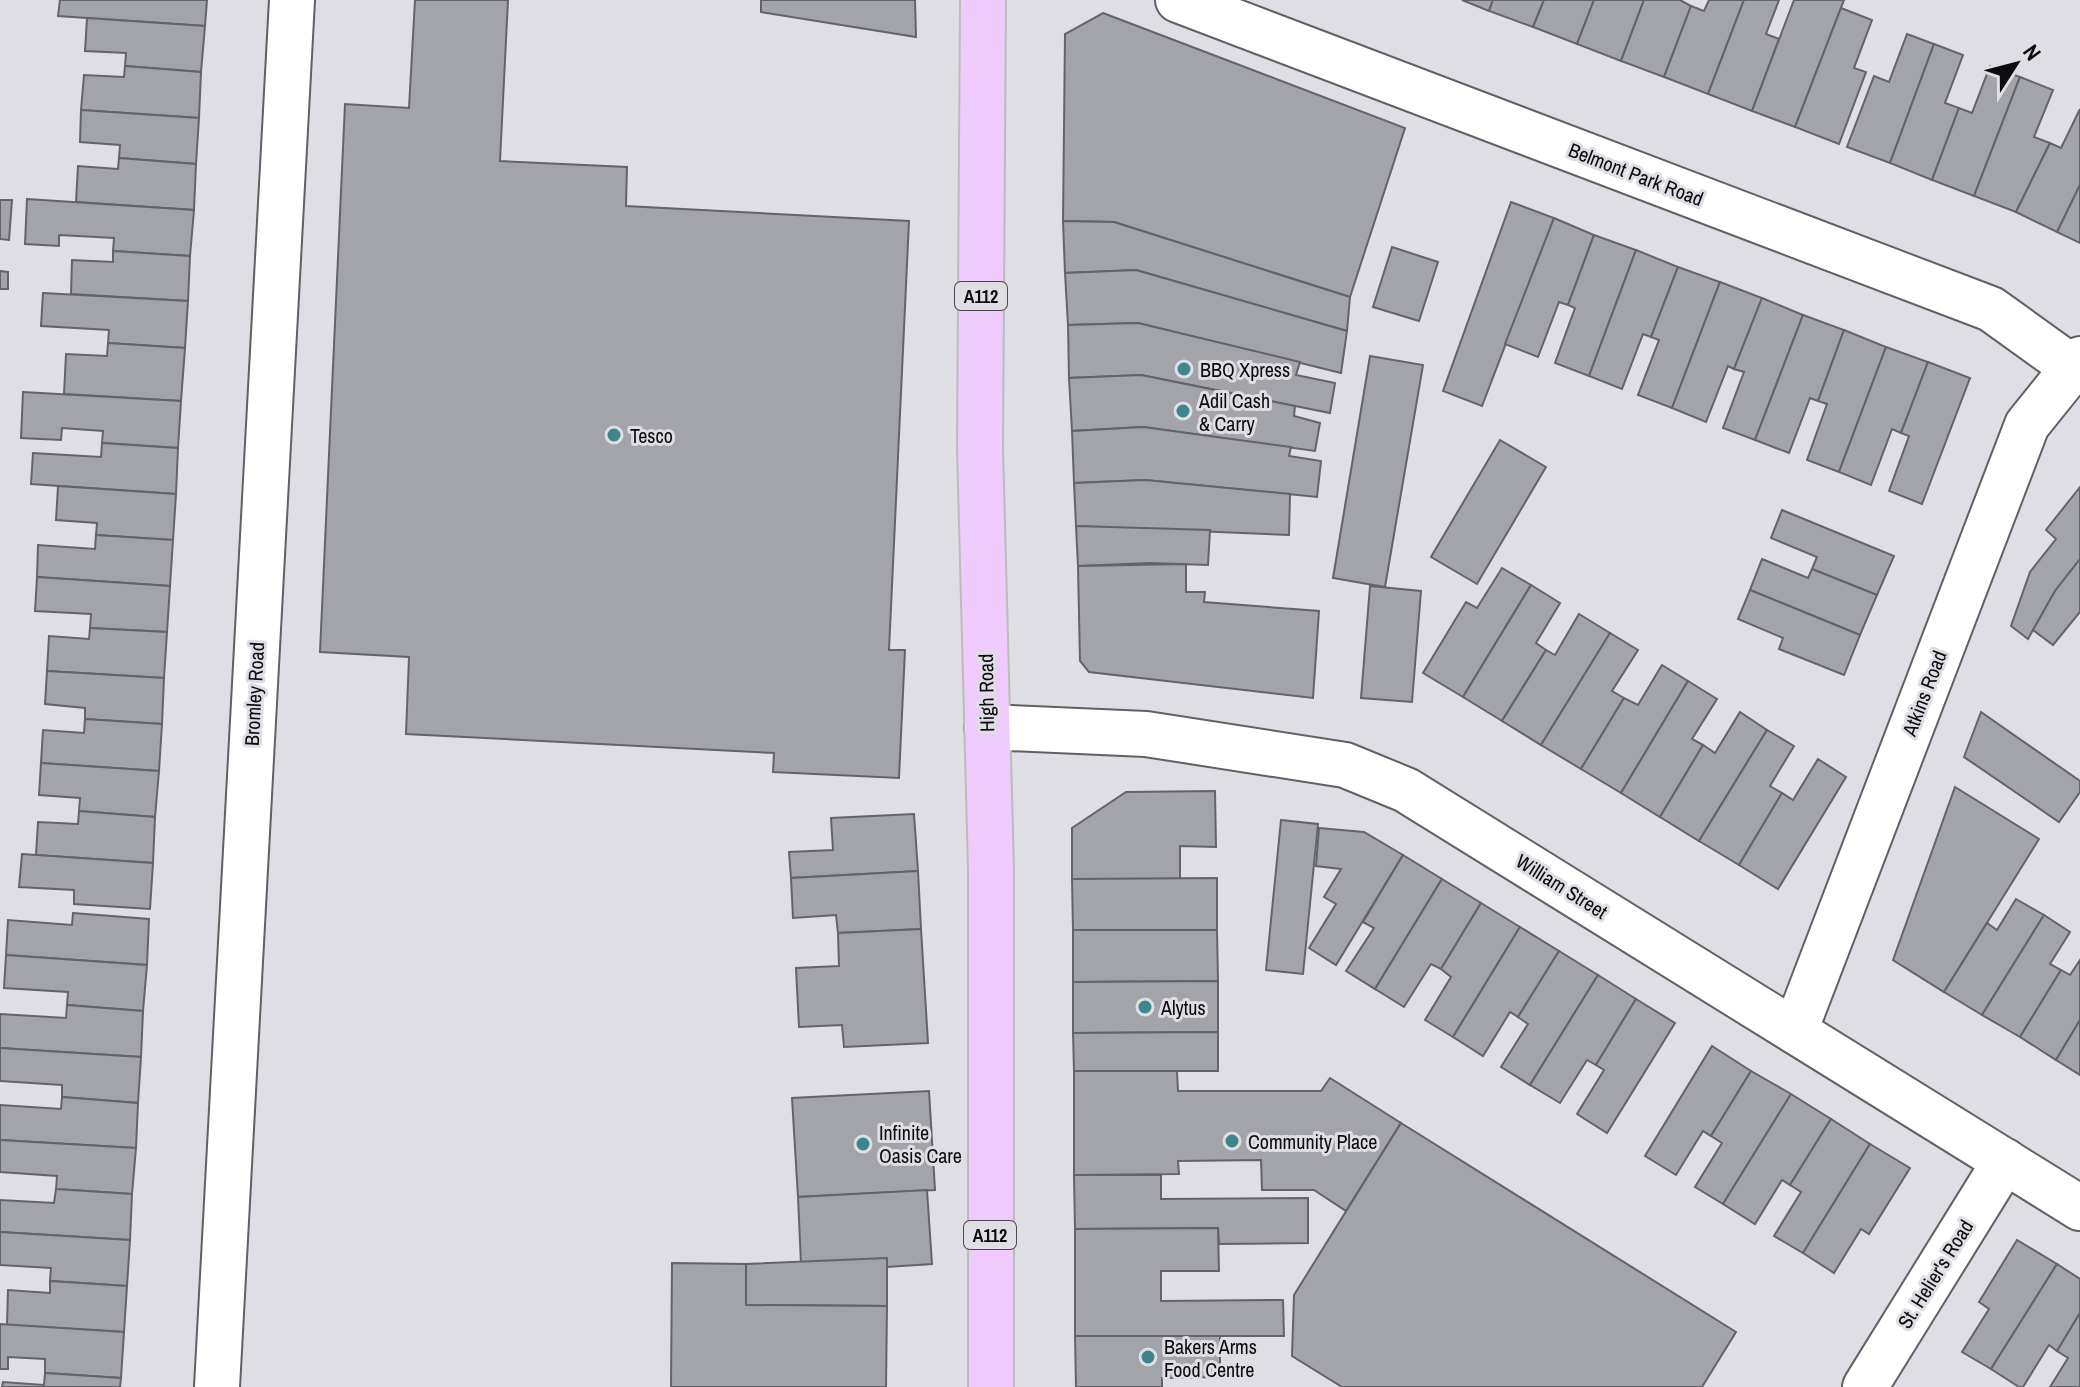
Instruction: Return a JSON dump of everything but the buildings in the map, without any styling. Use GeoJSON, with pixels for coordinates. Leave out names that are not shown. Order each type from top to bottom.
{"type":"FeatureCollection","features":[{"type":"Feature","properties":{"kind":"main road","name":"High Road"},"geometry":{"type":"LineString","coordinates":[[983,0],[980,447],[987,727],[991,1387]]}},
{"type":"Feature","properties":{"kind":"street","name":"Bromley Road"},"geometry":{"type":"LineString","coordinates":[[217,1387],[292,0]]}},
{"type":"Feature","properties":{"kind":"street","name":"Belmont Park Road"},"geometry":{"type":"LineString","coordinates":[[1178,0],[1991,309],[2077,366]]}},
{"type":"Feature","properties":{"kind":"street","name":"Atkins Road"},"geometry":{"type":"LineString","coordinates":[[1795,1031],[2027,425],[2077,366]]}},
{"type":"Feature","properties":{"kind":"street","name":"William Street"},"geometry":{"type":"LineString","coordinates":[[987,727],[1146,734],[1345,765],[1406,790],[2080,1208]]}},
{"type":"Feature","properties":{"kind":"street","name":"St. Helier's Road"},"geometry":{"type":"LineString","coordinates":[[1865,1387],[2005,1161]]}},
{"type":"Feature","properties":{"kind":"place","name":"BBQ Xpress"},"geometry":{"type":"Point","coordinates":[1184,369]}},
{"type":"Feature","properties":{"kind":"place","name":"Adil Cash & Carry"},"geometry":{"type":"Point","coordinates":[1183,411]}},
{"type":"Feature","properties":{"kind":"place","name":"Tesco"},"geometry":{"type":"Point","coordinates":[614,435]}},
{"type":"Feature","properties":{"kind":"place","name":"Alytus"},"geometry":{"type":"Point","coordinates":[1145,1007]}},
{"type":"Feature","properties":{"kind":"place","name":"Community Place"},"geometry":{"type":"Point","coordinates":[1232,1141]}},
{"type":"Feature","properties":{"kind":"place","name":"Infinite Oasis Care"},"geometry":{"type":"Point","coordinates":[863,1144]}},
{"type":"Feature","properties":{"kind":"place","name":"Bakers Arms Food Centre"},"geometry":{"type":"Point","coordinates":[1148,1357]}}]}
